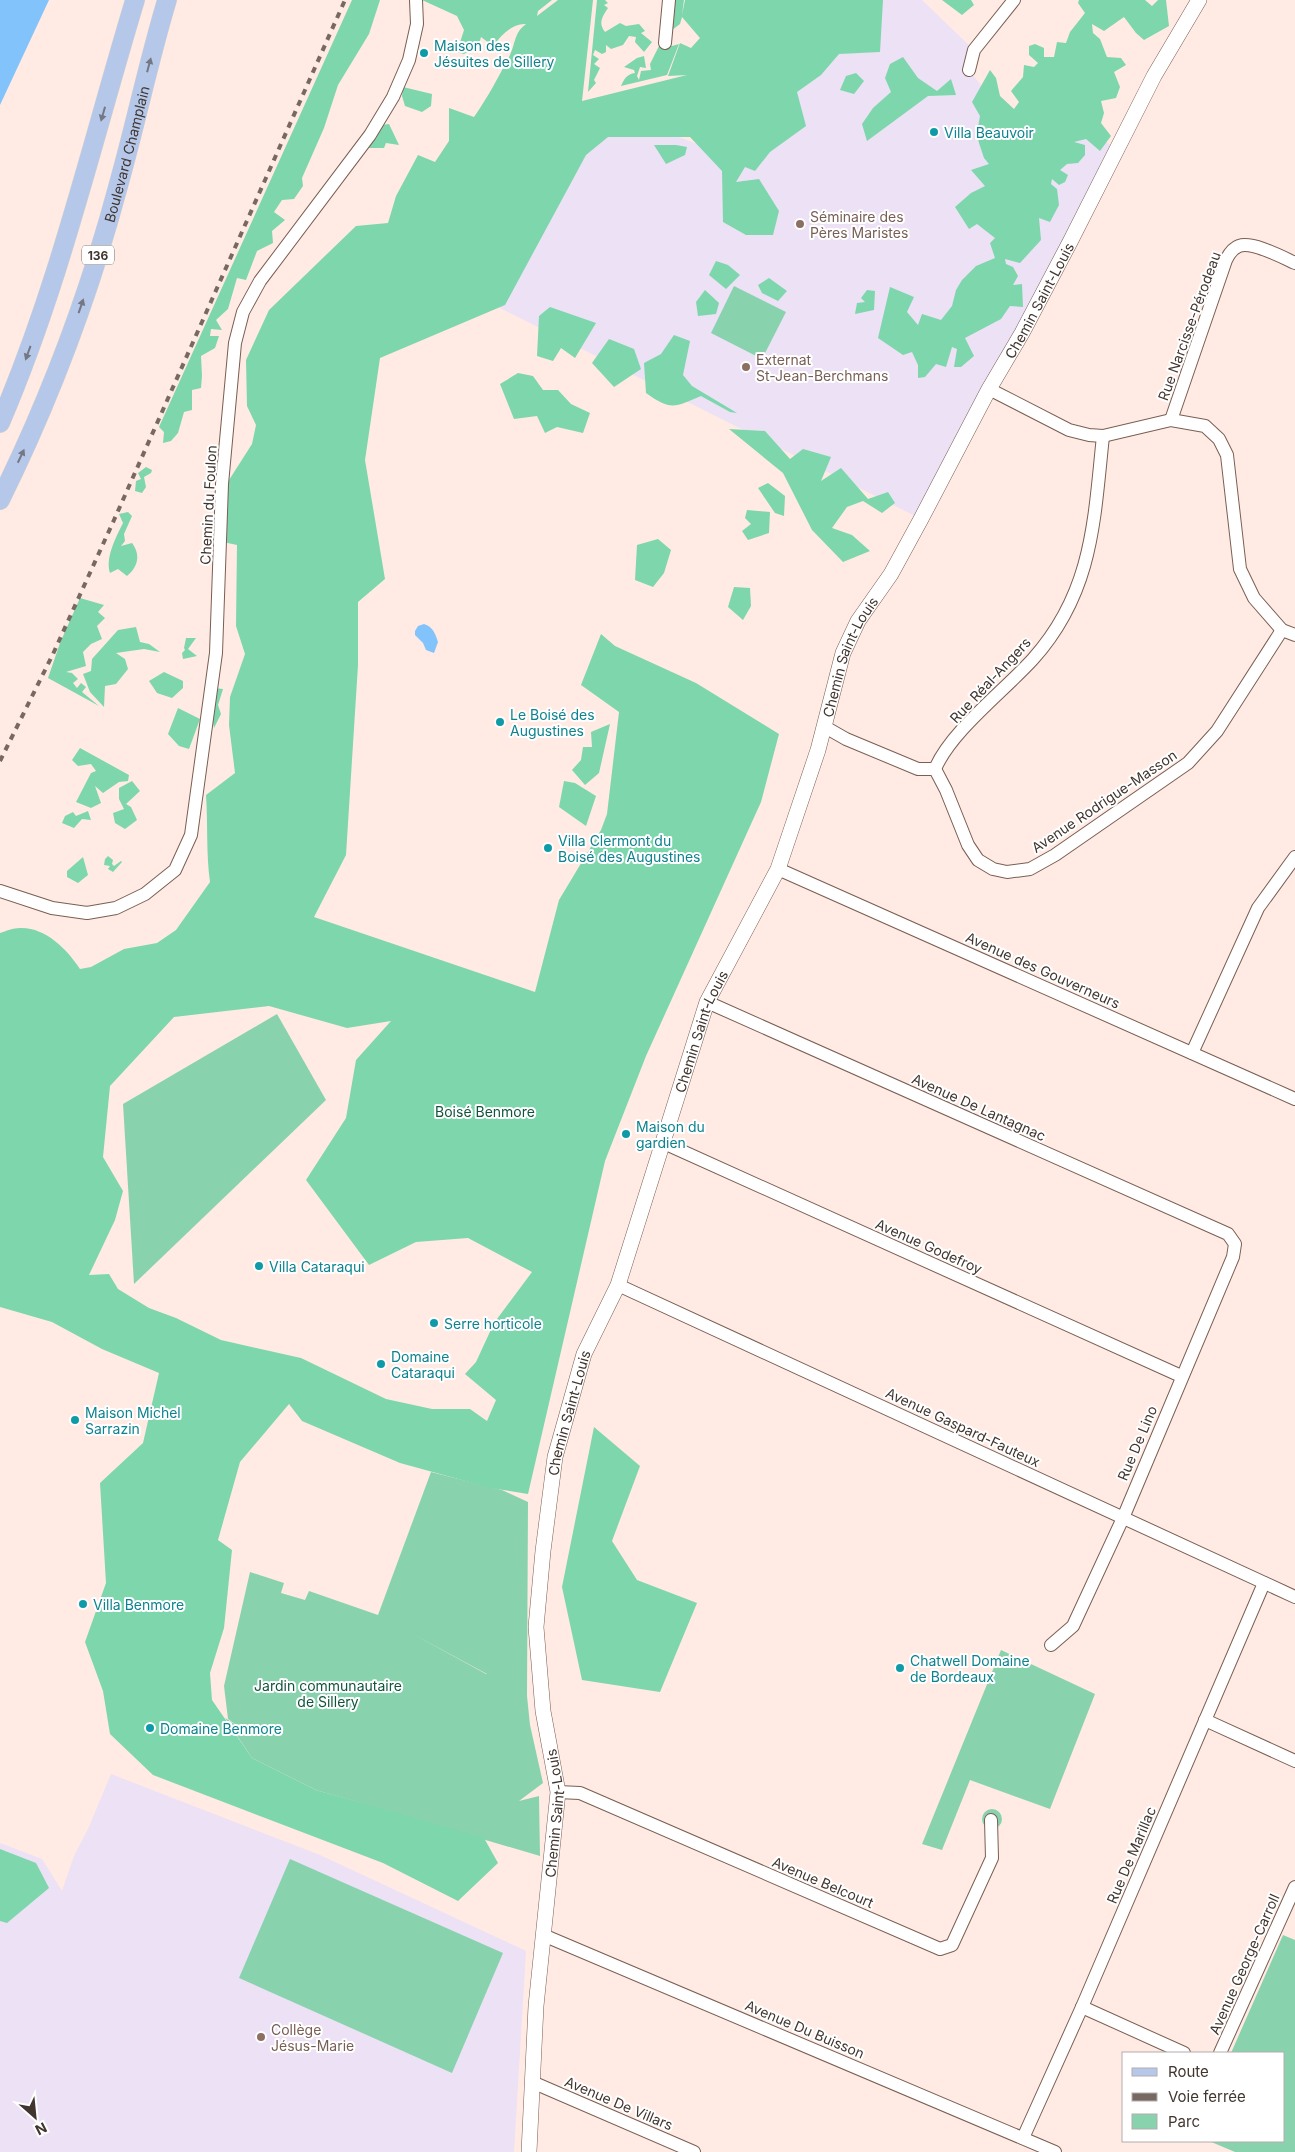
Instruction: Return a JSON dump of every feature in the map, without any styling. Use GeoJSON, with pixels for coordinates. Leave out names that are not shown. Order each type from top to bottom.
{"type":"FeatureCollection","features":[{"type":"Feature","properties":{"kind":"main road","name":"136"},"geometry":{"type":"LineString","coordinates":[[0,423],[27,357],[61,259],[135,0]]}},
{"type":"Feature","properties":{"kind":"main road","name":"Boulevard Champlain"},"geometry":{"type":"LineString","coordinates":[[0,500],[38,420],[64,358],[119,184],[167,0]]}},
{"type":"Feature","properties":{"kind":"street","name":"Chemin du Foulon"},"geometry":{"type":"LineString","coordinates":[[0,890],[52,908],[87,914],[116,908],[145,894],[175,870],[191,835],[216,653],[222,484],[235,343],[243,312],[260,281],[370,135],[393,97],[409,60],[417,24],[416,0]]}},
{"type":"Feature","properties":{"kind":"street"},"geometry":{"type":"LineString","coordinates":[[665,43],[670,0]]}},
{"type":"Feature","properties":{"kind":"street"},"geometry":{"type":"LineString","coordinates":[[969,70],[974,50],[1014,0]]}},
{"type":"Feature","properties":{"kind":"street","name":"Chemin Saint-Louis"},"geometry":{"type":"LineString","coordinates":[[529,2152],[542,1935],[558,1792],[543,1711],[536,1627],[555,1457],[581,1363],[618,1285],[707,1002],[778,869],[824,727],[843,653],[858,621],[891,574],[989,389],[1022,333],[1154,76],[1199,0]]}},
{"type":"Feature","properties":{"kind":"street","name":"Rue Narcisse-Pérodeau"},"geometry":{"type":"LineString","coordinates":[[1171,420],[1226,260],[1231,251],[1240,245],[1252,245],[1295,263]]}},
{"type":"Feature","properties":{"kind":"street"},"geometry":{"type":"LineString","coordinates":[[989,389],[1069,430],[1103,436],[1171,420],[1205,426],[1219,439],[1227,455],[1240,570],[1254,598],[1282,630],[1295,635]]}},
{"type":"Feature","properties":{"kind":"street","name":"Rue Réal-Angers"},"geometry":{"type":"LineString","coordinates":[[935,769],[940,758],[957,736],[1034,658],[1064,615],[1082,576],[1093,534],[1103,436]]}},
{"type":"Feature","properties":{"kind":"street","name":"Avenue Rodrigue-Masson"},"geometry":{"type":"LineString","coordinates":[[935,769],[946,790],[968,845],[978,860],[993,869],[1007,872],[1030,869],[1055,855],[1188,762],[1218,731],[1282,630]]}},
{"type":"Feature","properties":{"kind":"street"},"geometry":{"type":"LineString","coordinates":[[824,727],[846,739],[918,769],[935,769]]}},
{"type":"Feature","properties":{"kind":"street"},"geometry":{"type":"LineString","coordinates":[[1192,1053],[1258,908],[1295,858]]}},
{"type":"Feature","properties":{"kind":"street","name":"Avenue des Gouverneurs"},"geometry":{"type":"LineString","coordinates":[[778,869],[1295,1099]]}},
{"type":"Feature","properties":{"kind":"street","name":"Avenue De Lantagnac"},"geometry":{"type":"LineString","coordinates":[[707,1002],[1228,1234],[1235,1244]]}},
{"type":"Feature","properties":{"kind":"street","name":"Avenue Godefroy"},"geometry":{"type":"LineString","coordinates":[[664,1143],[1181,1376]]}},
{"type":"Feature","properties":{"kind":"street","name":"Rue De Lino"},"geometry":{"type":"LineString","coordinates":[[1051,1645],[1073,1626],[1123,1518],[1181,1376],[1233,1257],[1235,1244]]}},
{"type":"Feature","properties":{"kind":"street","name":"Avenue Gaspard-Fauteux"},"geometry":{"type":"LineString","coordinates":[[618,1285],[1295,1597]]}},
{"type":"Feature","properties":{"kind":"street","name":"Rue De Marillac"},"geometry":{"type":"LineString","coordinates":[[1023,2138],[1082,2008],[1264,1583]]}},
{"type":"Feature","properties":{"kind":"street"},"geometry":{"type":"LineString","coordinates":[[1206,1720],[1295,1761]]}},
{"type":"Feature","properties":{"kind":"street","name":"Avenue Belcourt"},"geometry":{"type":"LineString","coordinates":[[558,1792],[580,1793],[940,1949],[952,1945],[992,1858],[992,1820]]}},
{"type":"Feature","properties":{"kind":"street","name":"Avenue George-Carroll"},"geometry":{"type":"LineString","coordinates":[[1220,2052],[1295,1887]]}},
{"type":"Feature","properties":{"kind":"street","name":"Avenue Du Buisson"},"geometry":{"type":"LineString","coordinates":[[542,1935],[1055,2152]]}},
{"type":"Feature","properties":{"kind":"street"},"geometry":{"type":"LineString","coordinates":[[1082,2008],[1182,2052]]}},
{"type":"Feature","properties":{"kind":"street","name":"Avenue De Villars"},"geometry":{"type":"LineString","coordinates":[[532,2082],[694,2152]]}},
{"type":"Feature","properties":{"kind":"shaded area","name":"Séminaire des Pères Maristes"},"geometry":{"type":"Polygon","coordinates":[[[857,0],[922,0],[974,50],[969,70],[988,94],[1019,119],[1041,93],[1117,150],[921,519],[480,298],[592,104],[713,150],[857,0]]]}},
{"type":"Feature","properties":{"kind":"shaded area","name":"Collège Jésus-Marie"},"geometry":{"type":"Polygon","coordinates":[[[111,1774],[320,1855],[526,1951],[514,2152],[0,2152],[0,1843],[42,1859],[62,1891],[74,1856],[88,1829],[111,1774]]]}},
{"type":"Feature","properties":{"kind":"green space"},"geometry":{"type":"Polygon","coordinates":[[[352,0],[380,0],[369,34],[338,85],[324,128],[302,178],[303,186],[294,199],[282,200],[274,212],[285,220],[272,231],[273,243],[257,251],[246,280],[237,278],[228,309],[216,320],[222,330],[211,329],[210,336],[219,336],[215,348],[201,356],[201,388],[192,390],[192,410],[184,412],[178,433],[171,441],[163,443],[164,432],[159,427],[352,0]]]}},
{"type":"Feature","properties":{"kind":"green space","name":"Boisé Benmore"},"geometry":{"type":"Polygon","coordinates":[[[422,0],[552,0],[538,11],[537,16],[558,0],[593,0],[582,101],[687,75],[668,76],[680,43],[691,48],[700,38],[682,17],[680,24],[672,30],[673,0],[684,0],[682,15],[685,0],[883,0],[880,52],[839,54],[821,75],[797,92],[806,126],[770,152],[755,171],[745,167],[736,182],[759,179],[779,211],[773,235],[746,235],[723,222],[722,171],[690,137],[608,137],[586,155],[505,305],[380,358],[365,460],[385,579],[358,602],[358,665],[346,855],[314,917],[535,992],[559,900],[601,830],[607,814],[619,712],[581,685],[601,634],[615,646],[696,683],[779,734],[761,802],[646,1056],[605,1161],[528,1494],[491,1488],[400,1463],[302,1421],[289,1404],[240,1462],[218,1540],[232,1550],[224,1628],[210,1673],[212,1700],[252,1758],[316,1790],[484,1838],[498,1863],[458,1901],[383,1863],[153,1775],[110,1734],[103,1691],[85,1642],[106,1583],[100,1483],[143,1443],[159,1373],[102,1349],[52,1322],[0,1307],[0,933],[20,928],[38,931],[47,935],[62,947],[80,969],[91,967],[124,949],[157,943],[176,930],[210,882],[206,795],[235,773],[229,725],[230,697],[245,654],[236,626],[237,545],[223,542],[222,491],[252,444],[256,425],[247,406],[246,360],[269,310],[356,226],[388,223],[396,196],[418,155],[435,162],[449,141],[449,108],[474,117],[510,55],[517,34],[526,24],[516,26],[503,34],[493,46],[481,37],[479,44],[464,54],[457,52],[464,30],[457,16],[422,0]],[[269,1006],[174,1017],[110,1086],[103,1157],[123,1191],[115,1220],[89,1275],[109,1274],[118,1289],[149,1308],[176,1318],[221,1340],[301,1358],[386,1399],[432,1409],[470,1409],[487,1421],[496,1400],[465,1374],[476,1362],[494,1323],[532,1272],[468,1238],[416,1242],[369,1265],[306,1180],[346,1118],[356,1060],[391,1021],[347,1028],[269,1006]]]}},
{"type":"Feature","properties":{"kind":"green space"},"geometry":{"type":"Polygon","coordinates":[[[597,0],[605,0],[608,3],[604,5],[608,8],[601,23],[605,32],[620,23],[626,26],[639,24],[645,31],[641,33],[652,42],[644,52],[635,42],[636,37],[629,36],[623,45],[611,49],[606,45],[606,52],[602,54],[595,50],[593,55],[599,59],[594,64],[600,68],[594,80],[596,83],[588,92],[597,0]]]}},
{"type":"Feature","properties":{"kind":"green space"},"geometry":{"type":"Polygon","coordinates":[[[942,0],[971,0],[974,5],[962,15],[942,0]]]}},
{"type":"Feature","properties":{"kind":"green space"},"geometry":{"type":"Polygon","coordinates":[[[1079,0],[1145,0],[1152,6],[1158,0],[1166,0],[1169,26],[1144,40],[1124,17],[1104,31],[1092,24],[1093,33],[1100,39],[1107,57],[1121,58],[1126,65],[1114,72],[1120,87],[1116,98],[1101,101],[1104,113],[1101,123],[1111,136],[1100,151],[1086,139],[1074,142],[1085,145],[1085,155],[1078,163],[1067,164],[1060,170],[1068,175],[1065,182],[1059,185],[1052,179],[1051,184],[1057,189],[1059,205],[1050,222],[1039,218],[1041,240],[1020,263],[1005,259],[1006,264],[1013,267],[1018,276],[1013,285],[1022,284],[1023,307],[1010,306],[1001,319],[965,338],[974,356],[961,367],[954,367],[957,349],[952,347],[946,367],[936,364],[925,377],[918,378],[918,365],[912,352],[903,355],[878,338],[890,287],[914,297],[907,312],[918,325],[922,314],[941,320],[952,306],[956,290],[962,280],[976,266],[995,258],[990,243],[995,238],[977,224],[969,229],[955,207],[971,193],[985,186],[971,170],[989,164],[984,158],[979,143],[977,133],[980,116],[972,102],[990,70],[996,78],[1000,96],[1014,109],[1019,102],[1011,91],[1023,77],[1024,65],[1034,67],[1038,63],[1029,55],[1029,46],[1035,44],[1044,48],[1044,57],[1054,57],[1057,42],[1066,43],[1070,32],[1085,13],[1078,3],[1079,0]]]}},
{"type":"Feature","properties":{"kind":"green space"},"geometry":{"type":"Polygon","coordinates":[[[679,44],[667,75],[621,86],[626,77],[635,73],[634,70],[624,67],[637,58],[644,56],[646,68],[640,67],[637,76],[639,80],[641,71],[651,70],[650,64],[659,46],[679,44]]]}},
{"type":"Feature","properties":{"kind":"green space"},"geometry":{"type":"Polygon","coordinates":[[[903,57],[918,78],[937,91],[951,79],[956,95],[928,96],[867,141],[862,124],[873,108],[891,92],[885,78],[890,64],[903,57]]]}},
{"type":"Feature","properties":{"kind":"green space"},"geometry":{"type":"Polygon","coordinates":[[[856,73],[864,81],[854,94],[840,90],[846,76],[856,73]]]}},
{"type":"Feature","properties":{"kind":"green space"},"geometry":{"type":"Polygon","coordinates":[[[403,87],[432,94],[431,106],[422,112],[405,106],[402,96],[403,87]]]}},
{"type":"Feature","properties":{"kind":"green space"},"geometry":{"type":"Polygon","coordinates":[[[389,124],[399,145],[386,143],[384,148],[368,148],[376,138],[382,125],[389,124]]]}},
{"type":"Feature","properties":{"kind":"green space"},"geometry":{"type":"Polygon","coordinates":[[[654,145],[687,147],[685,155],[666,164],[654,145]]]}},
{"type":"Feature","properties":{"kind":"green space"},"geometry":{"type":"Polygon","coordinates":[[[716,261],[728,265],[740,275],[726,289],[709,275],[716,261]]]}},
{"type":"Feature","properties":{"kind":"green space"},"geometry":{"type":"Polygon","coordinates":[[[769,278],[787,291],[778,301],[762,293],[758,285],[769,278]]]}},
{"type":"Feature","properties":{"kind":"green space"},"geometry":{"type":"Polygon","coordinates":[[[734,286],[786,312],[762,359],[711,333],[734,286]]]}},
{"type":"Feature","properties":{"kind":"green space"},"geometry":{"type":"Polygon","coordinates":[[[705,290],[719,303],[716,314],[698,316],[696,302],[705,290]]]}},
{"type":"Feature","properties":{"kind":"green space"},"geometry":{"type":"Polygon","coordinates":[[[867,290],[875,291],[874,310],[855,314],[857,303],[865,302],[861,298],[867,290]]]}},
{"type":"Feature","properties":{"kind":"green space"},"geometry":{"type":"Polygon","coordinates":[[[550,307],[596,323],[575,358],[561,348],[553,361],[537,356],[539,316],[550,307]]]}},
{"type":"Feature","properties":{"kind":"green space"},"geometry":{"type":"Polygon","coordinates":[[[674,335],[690,341],[683,375],[692,386],[737,413],[730,412],[701,396],[679,405],[668,405],[661,403],[646,393],[644,363],[661,354],[674,335]]]}},
{"type":"Feature","properties":{"kind":"green space"},"geometry":{"type":"Polygon","coordinates":[[[609,339],[634,349],[641,369],[614,387],[592,363],[609,339]]]}},
{"type":"Feature","properties":{"kind":"green space"},"geometry":{"type":"Polygon","coordinates":[[[518,373],[533,376],[543,390],[558,390],[571,404],[590,413],[583,433],[557,427],[545,433],[537,416],[514,419],[500,384],[518,373]]]}},
{"type":"Feature","properties":{"kind":"green space"},"geometry":{"type":"Polygon","coordinates":[[[729,429],[765,431],[790,459],[803,449],[831,457],[821,481],[841,468],[868,499],[888,492],[895,503],[882,513],[863,501],[847,507],[832,528],[852,535],[870,551],[843,562],[812,530],[783,473],[729,429]]]}},
{"type":"Feature","properties":{"kind":"green space"},"geometry":{"type":"Polygon","coordinates":[[[146,467],[152,470],[151,473],[144,477],[146,487],[142,493],[135,491],[136,481],[141,479],[138,473],[146,467]]]}},
{"type":"Feature","properties":{"kind":"green space"},"geometry":{"type":"Polygon","coordinates":[[[768,483],[785,496],[784,516],[775,513],[758,488],[768,483]]]}},
{"type":"Feature","properties":{"kind":"green space"},"geometry":{"type":"Polygon","coordinates":[[[747,510],[770,512],[769,533],[748,540],[742,531],[751,524],[745,518],[747,510]]]}},
{"type":"Feature","properties":{"kind":"green space"},"geometry":{"type":"Polygon","coordinates":[[[128,512],[132,516],[124,534],[125,541],[121,546],[132,543],[137,552],[137,561],[134,569],[127,576],[118,569],[110,573],[109,561],[112,548],[123,523],[119,514],[128,512]]]}},
{"type":"Feature","properties":{"kind":"green space"},"geometry":{"type":"Polygon","coordinates":[[[658,539],[671,550],[664,573],[653,587],[635,580],[637,545],[658,539]]]}},
{"type":"Feature","properties":{"kind":"green space"},"geometry":{"type":"Polygon","coordinates":[[[734,587],[750,588],[751,606],[743,620],[728,607],[734,587]]]}},
{"type":"Feature","properties":{"kind":"green space"},"geometry":{"type":"Polygon","coordinates":[[[80,598],[104,605],[98,612],[105,618],[97,626],[102,639],[91,644],[83,652],[86,666],[66,672],[72,673],[78,679],[73,683],[77,688],[81,683],[86,687],[82,692],[99,706],[48,678],[60,643],[80,598]]]}},
{"type":"Feature","properties":{"kind":"green space"},"geometry":{"type":"Polygon","coordinates":[[[136,627],[140,642],[149,644],[160,652],[144,649],[116,653],[125,659],[128,669],[116,684],[105,686],[104,707],[90,692],[83,674],[91,671],[92,659],[118,630],[136,627]]]}},
{"type":"Feature","properties":{"kind":"green space"},"geometry":{"type":"Polygon","coordinates":[[[186,638],[196,638],[188,649],[197,656],[183,659],[182,653],[185,650],[186,638]]]}},
{"type":"Feature","properties":{"kind":"green space"},"geometry":{"type":"Polygon","coordinates":[[[164,672],[183,681],[183,688],[172,698],[157,693],[149,681],[164,672]]]}},
{"type":"Feature","properties":{"kind":"green space"},"geometry":{"type":"Polygon","coordinates":[[[214,688],[223,689],[218,705],[221,714],[214,728],[211,713],[214,688]]]}},
{"type":"Feature","properties":{"kind":"green space"},"geometry":{"type":"Polygon","coordinates":[[[178,708],[200,719],[189,749],[179,746],[168,734],[178,708]]]}},
{"type":"Feature","properties":{"kind":"green space"},"geometry":{"type":"Polygon","coordinates":[[[610,724],[599,773],[585,785],[572,770],[581,760],[583,747],[592,747],[591,732],[610,724]]]}},
{"type":"Feature","properties":{"kind":"green space"},"geometry":{"type":"Polygon","coordinates":[[[80,748],[129,775],[128,781],[119,782],[103,793],[95,786],[101,803],[91,808],[76,802],[91,773],[96,771],[91,764],[78,766],[72,760],[80,748]]]}},
{"type":"Feature","properties":{"kind":"green space"},"geometry":{"type":"Polygon","coordinates":[[[132,781],[140,791],[126,804],[131,807],[137,820],[125,829],[115,823],[113,813],[124,809],[119,799],[119,788],[132,781]]]}},
{"type":"Feature","properties":{"kind":"green space"},"geometry":{"type":"Polygon","coordinates":[[[564,781],[575,783],[596,796],[586,826],[559,807],[564,781]]]}},
{"type":"Feature","properties":{"kind":"green space"},"geometry":{"type":"Polygon","coordinates":[[[88,811],[91,820],[82,819],[74,828],[62,823],[65,816],[73,812],[76,816],[88,811]]]}},
{"type":"Feature","properties":{"kind":"green space"},"geometry":{"type":"Polygon","coordinates":[[[108,856],[113,860],[112,864],[114,866],[122,862],[113,872],[108,869],[110,866],[104,865],[105,859],[108,856]]]}},
{"type":"Feature","properties":{"kind":"green space"},"geometry":{"type":"Polygon","coordinates":[[[83,857],[88,875],[78,883],[67,877],[67,871],[83,857]]]}},
{"type":"Feature","properties":{"kind":"green space"},"geometry":{"type":"Polygon","coordinates":[[[277,1014],[326,1100],[134,1284],[123,1104],[277,1014]]]}},
{"type":"Feature","properties":{"kind":"green space"},"geometry":{"type":"Polygon","coordinates":[[[594,1427],[640,1466],[612,1541],[637,1580],[697,1603],[660,1692],[582,1680],[562,1587],[594,1427]]]}},
{"type":"Feature","properties":{"kind":"green space","name":"Jardin communautaire de Sillery"},"geometry":{"type":"Polygon","coordinates":[[[431,1472],[502,1490],[528,1502],[527,1696],[530,1725],[543,1783],[519,1801],[539,1796],[540,1856],[316,1790],[252,1758],[225,1718],[238,1726],[228,1719],[224,1686],[250,1572],[284,1583],[281,1593],[305,1600],[309,1591],[378,1615],[431,1472]],[[411,1633],[486,1674],[487,1674],[411,1633]]]}},
{"type":"Feature","properties":{"kind":"green space"},"geometry":{"type":"Polygon","coordinates":[[[1001,1650],[1095,1694],[1050,1809],[970,1780],[942,1850],[922,1844],[1001,1650]]]}},
{"type":"Feature","properties":{"kind":"green space"},"geometry":{"type":"Polygon","coordinates":[[[992,1809],[999,1812],[1002,1819],[999,1826],[992,1829],[985,1826],[982,1819],[985,1812],[992,1809]]]}},
{"type":"Feature","properties":{"kind":"green space"},"geometry":{"type":"Polygon","coordinates":[[[0,1849],[36,1863],[49,1888],[7,1923],[0,1921],[0,1849]]]}},
{"type":"Feature","properties":{"kind":"green space"},"geometry":{"type":"Polygon","coordinates":[[[290,1859],[503,1953],[452,2073],[239,1978],[290,1859]]]}},
{"type":"Feature","properties":{"kind":"green space"},"geometry":{"type":"Polygon","coordinates":[[[1283,1935],[1295,1940],[1295,2152],[1235,2152],[1211,2142],[1285,2142],[1285,2052],[1231,2052],[1283,1935]]]}},
{"type":"Feature","properties":{"kind":"water"},"geometry":{"type":"Polygon","coordinates":[[[0,0],[49,0],[0,105],[0,0]]]}},
{"type":"Feature","properties":{"kind":"water"},"geometry":{"type":"Polygon","coordinates":[[[424,624],[435,633],[438,642],[434,653],[426,650],[423,643],[415,635],[418,626],[424,624]]]}},
{"type":"Feature","properties":{"kind":"railway"},"geometry":{"type":"LineString","coordinates":[[0,761],[53,654],[114,520],[345,0]]}},
{"type":"Feature","properties":{"kind":"place","name":"Maison des Jésuites de Sillery"},"geometry":{"type":"Point","coordinates":[424,53]}},
{"type":"Feature","properties":{"kind":"place","name":"Villa Beauvoir"},"geometry":{"type":"Point","coordinates":[934,132]}},
{"type":"Feature","properties":{"kind":"place","name":"Séminaire des Pères Maristes"},"geometry":{"type":"Point","coordinates":[800,224]}},
{"type":"Feature","properties":{"kind":"place","name":"Externat St-Jean-Berchmans"},"geometry":{"type":"Point","coordinates":[746,367]}},
{"type":"Feature","properties":{"kind":"place","name":"Le Boisé des Augustines"},"geometry":{"type":"Point","coordinates":[500,722]}},
{"type":"Feature","properties":{"kind":"place","name":"Villa Clermont du Boisé des Augustines"},"geometry":{"type":"Point","coordinates":[548,848]}},
{"type":"Feature","properties":{"kind":"place","name":"Maison du gardien"},"geometry":{"type":"Point","coordinates":[626,1134]}},
{"type":"Feature","properties":{"kind":"place","name":"Villa Cataraqui"},"geometry":{"type":"Point","coordinates":[259,1266]}},
{"type":"Feature","properties":{"kind":"place","name":"Serre horticole"},"geometry":{"type":"Point","coordinates":[434,1323]}},
{"type":"Feature","properties":{"kind":"place","name":"Domaine Cataraqui"},"geometry":{"type":"Point","coordinates":[381,1364]}},
{"type":"Feature","properties":{"kind":"place","name":"Maison Michel Sarrazin"},"geometry":{"type":"Point","coordinates":[75,1420]}},
{"type":"Feature","properties":{"kind":"place","name":"Villa Benmore"},"geometry":{"type":"Point","coordinates":[83,1604]}},
{"type":"Feature","properties":{"kind":"place","name":"Chatwell Domaine de Bordeaux"},"geometry":{"type":"Point","coordinates":[900,1668]}},
{"type":"Feature","properties":{"kind":"place","name":"Domaine Benmore"},"geometry":{"type":"Point","coordinates":[150,1728]}},
{"type":"Feature","properties":{"kind":"place","name":"Collège Jésus-Marie"},"geometry":{"type":"Point","coordinates":[261,2037]}}]}
